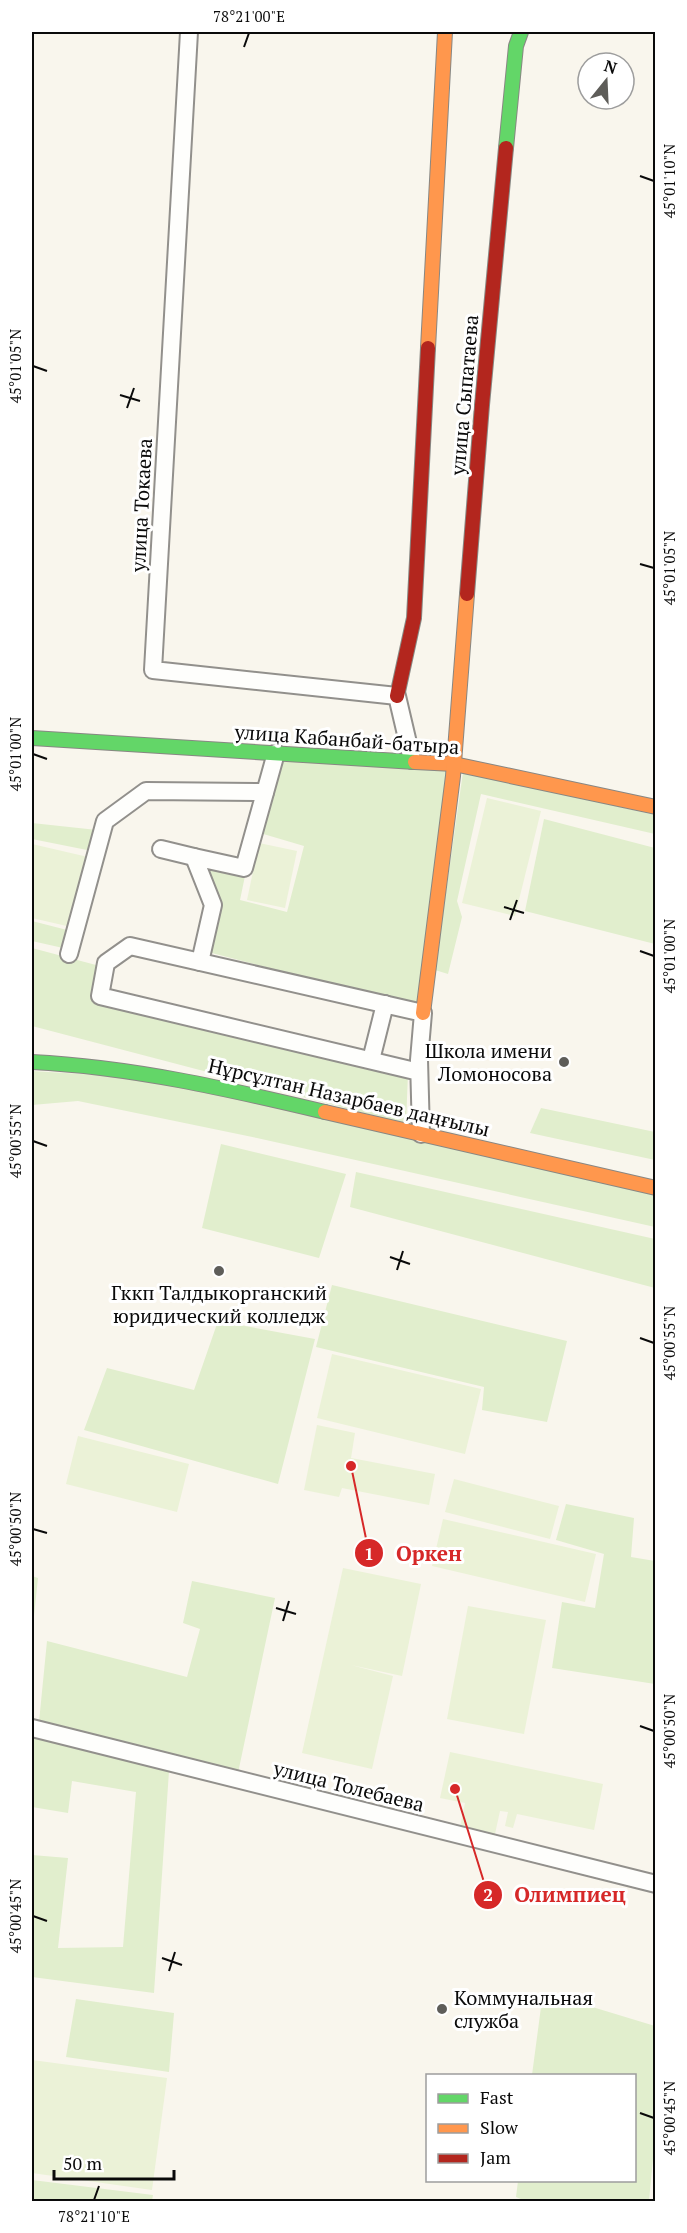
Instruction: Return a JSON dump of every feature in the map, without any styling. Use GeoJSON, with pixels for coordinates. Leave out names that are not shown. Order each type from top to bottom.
{"type":"FeatureCollection","features":[{"type":"Feature","properties":{"kind":"street","name":"улица Токаева"},"geometry":{"type":"LineString","coordinates":[[189,32],[153,670],[397,696]]}},
{"type":"Feature","properties":{"kind":"street"},"geometry":{"type":"LineString","coordinates":[[412,760],[397,696],[414,618],[445,32]]}},
{"type":"Feature","properties":{"kind":"street","name":"улица Сыпатаева"},"geometry":{"type":"LineString","coordinates":[[423,1013],[454,764],[484,381],[516,46],[521,32]]}},
{"type":"Feature","properties":{"kind":"street","name":"улица Кабанбай-батыра"},"geometry":{"type":"LineString","coordinates":[[32,738],[454,764],[656,807]]}},
{"type":"Feature","properties":{"kind":"street"},"geometry":{"type":"LineString","coordinates":[[161,849],[244,868],[276,753]]}},
{"type":"Feature","properties":{"kind":"street"},"geometry":{"type":"LineString","coordinates":[[69,954],[105,821],[146,791],[265,792]]}},
{"type":"Feature","properties":{"kind":"street"},"geometry":{"type":"LineString","coordinates":[[194,857],[213,905],[200,962]]}},
{"type":"Feature","properties":{"kind":"street"},"geometry":{"type":"LineString","coordinates":[[419,1072],[100,996],[106,963],[130,946],[423,1013],[419,1072],[421,1134]]}},
{"type":"Feature","properties":{"kind":"street"},"geometry":{"type":"LineString","coordinates":[[371,1060],[385,1004]]}},
{"type":"Feature","properties":{"kind":"street","name":"Нұрсұлтан Назарбаев даңғылы"},"geometry":{"type":"LineString","coordinates":[[32,1062],[70,1063],[129,1070],[205,1084],[656,1188]]}},
{"type":"Feature","properties":{"kind":"street","name":"улица Толебаева"},"geometry":{"type":"LineString","coordinates":[[32,1728],[656,1884]]}},
{"type":"Feature","properties":{"kind":"green space"},"geometry":{"type":"Polygon","coordinates":[[[280,757],[448,771],[418,1007],[208,952],[218,905],[207,866],[245,876],[240,900],[287,912],[304,846],[260,833],[280,757]]]}},
{"type":"Feature","properties":{"kind":"green space"},"geometry":{"type":"Polygon","coordinates":[[[463,772],[655,815],[655,834],[481,794],[457,901],[462,917],[448,974],[435,970],[463,772]]]}},
{"type":"Feature","properties":{"kind":"green space"},"geometry":{"type":"Polygon","coordinates":[[[487,798],[541,811],[515,916],[462,903],[487,798]]]}},
{"type":"Feature","properties":{"kind":"green space"},"geometry":{"type":"Polygon","coordinates":[[[544,819],[655,848],[655,944],[525,911],[544,819]]]}},
{"type":"Feature","properties":{"kind":"green space"},"geometry":{"type":"Polygon","coordinates":[[[32,823],[97,830],[92,851],[32,839],[32,823]]]}},
{"type":"Feature","properties":{"kind":"green space"},"geometry":{"type":"Polygon","coordinates":[[[259,843],[297,851],[285,908],[247,900],[259,843]]]}},
{"type":"Feature","properties":{"kind":"green space"},"geometry":{"type":"Polygon","coordinates":[[[32,844],[88,857],[71,927],[32,918],[32,844]]]}},
{"type":"Feature","properties":{"kind":"green space"},"geometry":{"type":"Polygon","coordinates":[[[32,921],[71,931],[63,948],[32,941],[32,921]]]}},
{"type":"Feature","properties":{"kind":"green space"},"geometry":{"type":"Polygon","coordinates":[[[32,948],[96,965],[93,998],[408,1073],[406,1124],[32,1026],[32,948]]]}},
{"type":"Feature","properties":{"kind":"green space"},"geometry":{"type":"Polygon","coordinates":[[[32,1071],[181,1080],[655,1195],[655,1227],[257,1138],[78,1101],[32,1105],[32,1071]]]}},
{"type":"Feature","properties":{"kind":"green space"},"geometry":{"type":"Polygon","coordinates":[[[541,1108],[655,1132],[655,1160],[530,1133],[541,1108]]]}},
{"type":"Feature","properties":{"kind":"green space"},"geometry":{"type":"Polygon","coordinates":[[[221,1144],[346,1174],[319,1258],[202,1228],[221,1144]]]}},
{"type":"Feature","properties":{"kind":"green space"},"geometry":{"type":"Polygon","coordinates":[[[356,1172],[655,1239],[655,1288],[350,1207],[356,1172]]]}},
{"type":"Feature","properties":{"kind":"green space"},"geometry":{"type":"Polygon","coordinates":[[[332,1285],[567,1341],[547,1422],[482,1410],[484,1387],[316,1347],[332,1285]]]}},
{"type":"Feature","properties":{"kind":"green space"},"geometry":{"type":"Polygon","coordinates":[[[218,1321],[315,1339],[278,1484],[84,1430],[107,1368],[194,1390],[218,1321]]]}},
{"type":"Feature","properties":{"kind":"green space"},"geometry":{"type":"Polygon","coordinates":[[[332,1354],[481,1389],[465,1454],[317,1418],[332,1354]]]}},
{"type":"Feature","properties":{"kind":"green space"},"geometry":{"type":"Polygon","coordinates":[[[317,1425],[355,1433],[351,1458],[435,1474],[429,1505],[342,1488],[339,1497],[304,1490],[317,1425]]]}},
{"type":"Feature","properties":{"kind":"green space"},"geometry":{"type":"Polygon","coordinates":[[[78,1436],[189,1464],[177,1512],[66,1484],[78,1436]]]}},
{"type":"Feature","properties":{"kind":"green space"},"geometry":{"type":"Polygon","coordinates":[[[454,1479],[559,1506],[550,1539],[445,1512],[454,1479]]]}},
{"type":"Feature","properties":{"kind":"green space"},"geometry":{"type":"Polygon","coordinates":[[[566,1504],[634,1518],[631,1557],[655,1561],[655,1684],[552,1668],[562,1602],[595,1608],[604,1554],[556,1540],[566,1504]]]}},
{"type":"Feature","properties":{"kind":"green space"},"geometry":{"type":"Polygon","coordinates":[[[443,1519],[596,1554],[585,1602],[432,1566],[443,1519]]]}},
{"type":"Feature","properties":{"kind":"green space"},"geometry":{"type":"Polygon","coordinates":[[[343,1568],[421,1584],[402,1676],[351,1665],[393,1676],[372,1769],[302,1753],[343,1568]]]}},
{"type":"Feature","properties":{"kind":"green space"},"geometry":{"type":"Polygon","coordinates":[[[32,1576],[38,1578],[32,1635],[32,1576]]]}},
{"type":"Feature","properties":{"kind":"green space"},"geometry":{"type":"Polygon","coordinates":[[[192,1581],[275,1598],[238,1773],[39,1722],[47,1641],[187,1677],[200,1629],[183,1623],[192,1581]]]}},
{"type":"Feature","properties":{"kind":"green space"},"geometry":{"type":"Polygon","coordinates":[[[468,1606],[546,1620],[524,1734],[447,1719],[468,1606]]]}},
{"type":"Feature","properties":{"kind":"green space"},"geometry":{"type":"Polygon","coordinates":[[[32,1734],[169,1771],[154,1993],[32,1977],[32,1855],[68,1858],[58,1948],[123,1947],[136,1792],[72,1781],[68,1813],[32,1807],[32,1734]]]}},
{"type":"Feature","properties":{"kind":"green space"},"geometry":{"type":"Polygon","coordinates":[[[450,1752],[603,1784],[594,1830],[517,1814],[513,1828],[505,1826],[508,1812],[500,1811],[495,1834],[460,1827],[465,1803],[440,1798],[450,1752]]]}},
{"type":"Feature","properties":{"kind":"green space"},"geometry":{"type":"Polygon","coordinates":[[[543,1992],[655,2026],[656,2127],[649,2201],[528,2202],[516,2197],[518,2182],[636,2182],[636,2074],[532,2074],[543,1992]]]}},
{"type":"Feature","properties":{"kind":"green space"},"geometry":{"type":"Polygon","coordinates":[[[76,1999],[174,2013],[169,2072],[66,2057],[76,1999]]]}},
{"type":"Feature","properties":{"kind":"green space"},"geometry":{"type":"Polygon","coordinates":[[[32,2060],[167,2078],[152,2190],[32,2173],[32,2060]]]}},
{"type":"Feature","properties":{"kind":"green space"},"geometry":{"type":"Polygon","coordinates":[[[32,2180],[153,2195],[152,2201],[32,2201],[32,2180]]]}},
{"type":"Feature","properties":{"kind":"traffic: fast"},"geometry":{"type":"LineString","coordinates":[[506,148],[516,46],[521,32]]}},
{"type":"Feature","properties":{"kind":"traffic: fast"},"geometry":{"type":"LineString","coordinates":[[32,738],[415,762]]}},
{"type":"Feature","properties":{"kind":"traffic: fast"},"geometry":{"type":"LineString","coordinates":[[32,1062],[143,1074],[216,1087],[325,1112]]}},
{"type":"Feature","properties":{"kind":"traffic: slow"},"geometry":{"type":"LineString","coordinates":[[428,348],[445,32]]}},
{"type":"Feature","properties":{"kind":"traffic: slow"},"geometry":{"type":"LineString","coordinates":[[423,1013],[453,776],[467,594]]}},
{"type":"Feature","properties":{"kind":"traffic: slow"},"geometry":{"type":"LineString","coordinates":[[415,762],[454,764],[656,807]]}},
{"type":"Feature","properties":{"kind":"traffic: slow"},"geometry":{"type":"LineString","coordinates":[[325,1112],[656,1188]]}},
{"type":"Feature","properties":{"kind":"traffic: jam"},"geometry":{"type":"LineString","coordinates":[[467,594],[506,148]]}},
{"type":"Feature","properties":{"kind":"traffic: jam"},"geometry":{"type":"LineString","coordinates":[[397,696],[414,618],[428,348]]}},
{"type":"Feature","properties":{"kind":"place","name":"Школа имени Ломоносова"},"geometry":{"type":"Point","coordinates":[564,1062]}},
{"type":"Feature","properties":{"kind":"place","name":"Гккп Талдыкорганский юридический колледж"},"geometry":{"type":"Point","coordinates":[219,1271]}},
{"type":"Feature","properties":{"kind":"place","name":"Оркен"},"geometry":{"type":"Point","coordinates":[351,1466]}},
{"type":"Feature","properties":{"kind":"place","name":"Олимпиец"},"geometry":{"type":"Point","coordinates":[455,1789]}},
{"type":"Feature","properties":{"kind":"place","name":"Коммунальная служба"},"geometry":{"type":"Point","coordinates":[442,2009]}}]}
